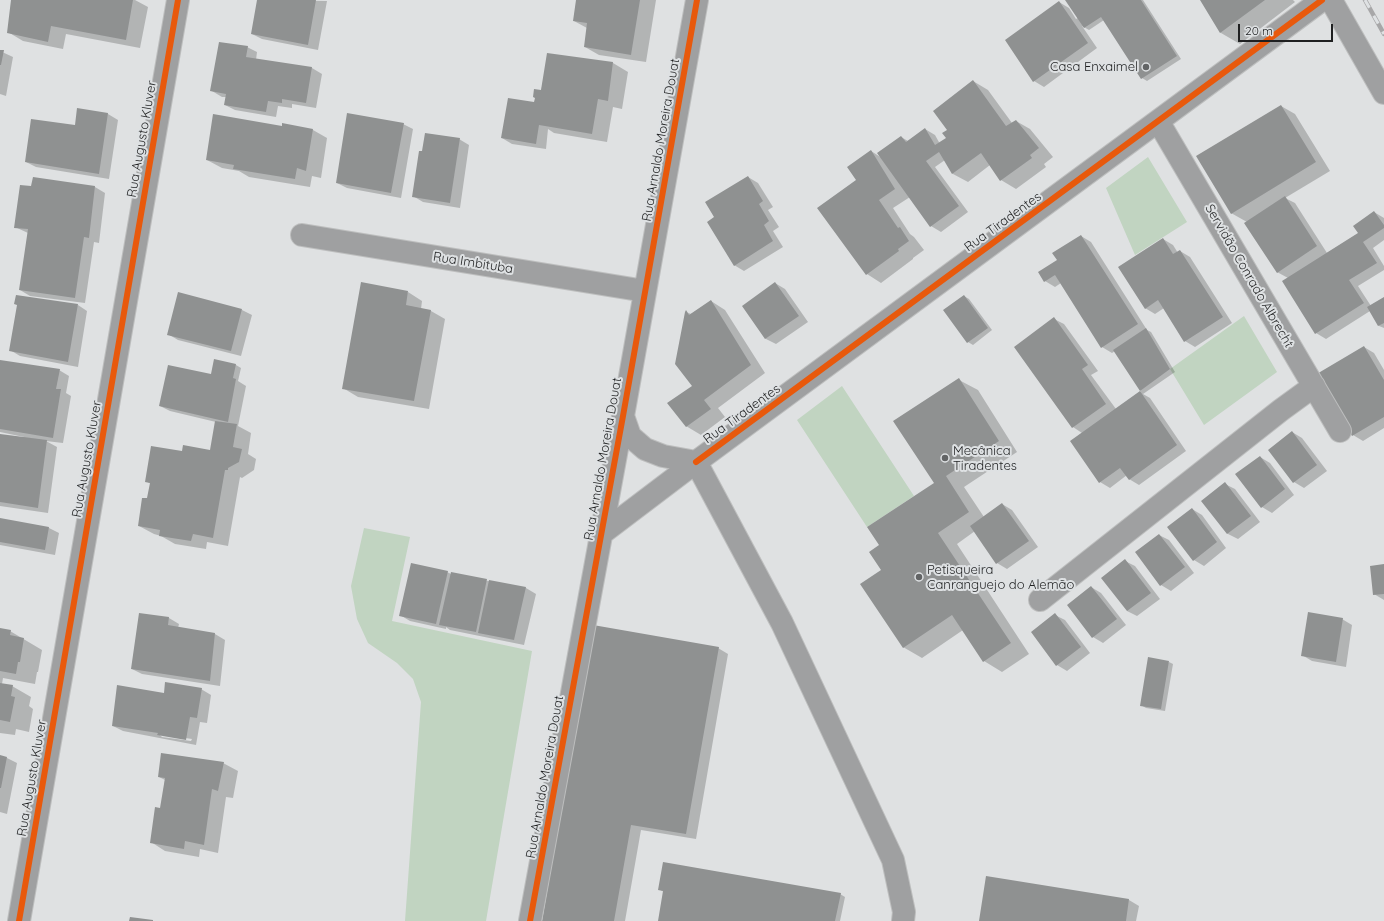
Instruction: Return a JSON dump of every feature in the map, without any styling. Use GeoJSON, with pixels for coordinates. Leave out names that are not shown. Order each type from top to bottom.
{"type":"FeatureCollection","features":[{"type":"Feature","properties":{"kind":"street","name":"Rua Augusto Kluver"},"geometry":{"type":"LineString","coordinates":[[19,921],[178,0]]}},
{"type":"Feature","properties":{"kind":"street","name":"Rua Arnaldo Moreira Douat"},"geometry":{"type":"LineString","coordinates":[[530,921],[623,416],[697,0]]}},
{"type":"Feature","properties":{"kind":"street","name":"Rua Tiradentes"},"geometry":{"type":"LineString","coordinates":[[601,534],[696,462],[1322,0]]}},
{"type":"Feature","properties":{"kind":"street"},"geometry":{"type":"LineString","coordinates":[[1331,0],[1384,93]]}},
{"type":"Feature","properties":{"kind":"street","name":"Servidão Conrado Albrecht"},"geometry":{"type":"LineString","coordinates":[[1158,121],[1340,431]]}},
{"type":"Feature","properties":{"kind":"street","name":"Rua Imbituba"},"geometry":{"type":"LineString","coordinates":[[302,234],[645,291]]}},
{"type":"Feature","properties":{"kind":"street"},"geometry":{"type":"LineString","coordinates":[[1040,600],[1314,386]]}},
{"type":"Feature","properties":{"kind":"street"},"geometry":{"type":"LineString","coordinates":[[623,416],[630,436],[645,450],[663,456],[696,462],[782,623],[893,860],[904,912],[903,921]]}},
{"type":"Feature","properties":{"kind":"green space"},"geometry":{"type":"Polygon","coordinates":[[[1148,157],[1187,222],[1135,255],[1106,188],[1148,157]]]}},
{"type":"Feature","properties":{"kind":"green space"},"geometry":{"type":"Polygon","coordinates":[[[1244,316],[1277,372],[1204,425],[1170,369],[1244,316]]]}},
{"type":"Feature","properties":{"kind":"green space"},"geometry":{"type":"Polygon","coordinates":[[[842,386],[914,496],[867,527],[797,420],[842,386]]]}},
{"type":"Feature","properties":{"kind":"green space"},"geometry":{"type":"Polygon","coordinates":[[[364,528],[410,537],[392,621],[532,651],[486,921],[405,921],[421,702],[413,679],[397,663],[368,643],[357,619],[351,586],[364,528]]]}},
{"type":"Feature","properties":{"kind":"building"},"geometry":{"type":"Polygon","coordinates":[[[11,0],[133,0],[126,40],[51,26],[48,42],[7,33],[11,0]]]}},
{"type":"Feature","properties":{"kind":"building"},"geometry":{"type":"Polygon","coordinates":[[[257,0],[316,0],[308,45],[251,34],[257,0]]]}},
{"type":"Feature","properties":{"kind":"building"},"geometry":{"type":"Polygon","coordinates":[[[576,0],[640,0],[631,55],[584,47],[587,23],[573,21],[576,0]]]}},
{"type":"Feature","properties":{"kind":"building"},"geometry":{"type":"Polygon","coordinates":[[[1065,0],[1141,0],[1177,56],[1141,79],[1101,17],[1084,28],[1065,0]]]}},
{"type":"Feature","properties":{"kind":"building"},"geometry":{"type":"Polygon","coordinates":[[[1200,0],[1265,0],[1220,33],[1200,0]]]}},
{"type":"Feature","properties":{"kind":"building"},"geometry":{"type":"Polygon","coordinates":[[[1059,1],[1088,43],[1033,82],[1005,40],[1059,1]]]}},
{"type":"Feature","properties":{"kind":"building"},"geometry":{"type":"Polygon","coordinates":[[[219,42],[248,46],[246,57],[312,67],[306,103],[282,99],[282,103],[268,101],[266,112],[224,105],[226,94],[210,91],[219,42]]]}},
{"type":"Feature","properties":{"kind":"building"},"geometry":{"type":"Polygon","coordinates":[[[0,50],[4,50],[1,65],[0,65],[0,50]]]}},
{"type":"Feature","properties":{"kind":"building"},"geometry":{"type":"Polygon","coordinates":[[[547,53],[613,62],[608,101],[598,99],[592,134],[539,125],[536,144],[501,138],[508,98],[534,102],[534,89],[541,90],[547,53]]]}},
{"type":"Feature","properties":{"kind":"building"},"geometry":{"type":"Polygon","coordinates":[[[973,80],[1006,126],[1016,120],[1039,148],[1030,155],[1032,158],[1000,181],[981,153],[952,174],[939,152],[926,161],[959,206],[930,227],[877,153],[901,136],[906,142],[925,128],[935,145],[946,138],[942,133],[947,130],[933,111],[973,80]]]}},
{"type":"Feature","properties":{"kind":"building"},"geometry":{"type":"Polygon","coordinates":[[[1281,105],[1316,162],[1231,214],[1196,156],[1281,105]]]}},
{"type":"Feature","properties":{"kind":"building"},"geometry":{"type":"Polygon","coordinates":[[[77,108],[108,113],[99,174],[25,162],[31,119],[75,125],[77,108]]]}},
{"type":"Feature","properties":{"kind":"building"},"geometry":{"type":"Polygon","coordinates":[[[347,113],[404,123],[391,193],[336,183],[347,113]]]}},
{"type":"Feature","properties":{"kind":"building"},"geometry":{"type":"Polygon","coordinates":[[[213,114],[282,126],[282,123],[313,129],[306,171],[297,168],[295,179],[233,169],[234,165],[206,160],[213,114]]]}},
{"type":"Feature","properties":{"kind":"building"},"geometry":{"type":"Polygon","coordinates":[[[425,133],[460,138],[450,203],[412,197],[419,151],[422,151],[425,133]]]}},
{"type":"Feature","properties":{"kind":"building"},"geometry":{"type":"Polygon","coordinates":[[[871,150],[895,189],[879,200],[898,228],[900,227],[909,241],[898,249],[899,251],[866,275],[817,208],[856,180],[847,167],[871,150]]]}},
{"type":"Feature","properties":{"kind":"building"},"geometry":{"type":"Polygon","coordinates":[[[748,176],[763,201],[759,204],[769,221],[764,225],[773,241],[734,266],[707,222],[714,217],[705,202],[748,176]]]}},
{"type":"Feature","properties":{"kind":"building"},"geometry":{"type":"Polygon","coordinates":[[[33,177],[95,186],[89,238],[84,237],[75,298],[19,290],[28,229],[14,228],[20,185],[31,186],[33,177]]]}},
{"type":"Feature","properties":{"kind":"building"},"geometry":{"type":"Polygon","coordinates":[[[1285,196],[1317,246],[1277,273],[1244,223],[1285,196]]]}},
{"type":"Feature","properties":{"kind":"building"},"geometry":{"type":"Polygon","coordinates":[[[1374,211],[1384,225],[1384,228],[1363,242],[1377,263],[1349,280],[1364,303],[1315,334],[1282,281],[1358,233],[1353,226],[1374,211]]]}},
{"type":"Feature","properties":{"kind":"building"},"geometry":{"type":"Polygon","coordinates":[[[1081,235],[1138,324],[1101,348],[1055,275],[1044,282],[1038,272],[1057,260],[1052,253],[1081,235]]]}},
{"type":"Feature","properties":{"kind":"building"},"geometry":{"type":"Polygon","coordinates":[[[1163,238],[1173,254],[1180,250],[1223,317],[1184,342],[1158,300],[1145,309],[1118,267],[1163,238]]]}},
{"type":"Feature","properties":{"kind":"building"},"geometry":{"type":"Polygon","coordinates":[[[361,282],[408,291],[406,305],[431,310],[414,401],[342,389],[361,282]]]}},
{"type":"Feature","properties":{"kind":"building"},"geometry":{"type":"Polygon","coordinates":[[[775,282],[799,316],[765,339],[742,306],[775,282]]]}},
{"type":"Feature","properties":{"kind":"building"},"geometry":{"type":"Polygon","coordinates":[[[178,292],[242,309],[231,351],[167,335],[178,292]]]}},
{"type":"Feature","properties":{"kind":"building"},"geometry":{"type":"Polygon","coordinates":[[[16,295],[78,304],[68,362],[9,351],[17,305],[14,304],[16,295]]]}},
{"type":"Feature","properties":{"kind":"building"},"geometry":{"type":"Polygon","coordinates":[[[964,295],[988,328],[967,343],[943,310],[964,295]]]}},
{"type":"Feature","properties":{"kind":"building"},"geometry":{"type":"Polygon","coordinates":[[[1384,297],[1384,323],[1378,326],[1367,307],[1384,297]]]}},
{"type":"Feature","properties":{"kind":"building"},"geometry":{"type":"Polygon","coordinates":[[[711,300],[751,365],[704,400],[711,409],[686,427],[667,403],[692,386],[675,364],[685,312],[686,310],[689,315],[711,300]]]}},
{"type":"Feature","properties":{"kind":"building"},"geometry":{"type":"Polygon","coordinates":[[[1054,317],[1088,365],[1082,369],[1106,404],[1072,428],[1014,347],[1054,317]]]}},
{"type":"Feature","properties":{"kind":"building"},"geometry":{"type":"Polygon","coordinates":[[[1146,328],[1170,369],[1140,391],[1113,350],[1146,328]]]}},
{"type":"Feature","properties":{"kind":"building"},"geometry":{"type":"Polygon","coordinates":[[[1364,346],[1384,380],[1384,417],[1352,436],[1315,375],[1364,346]]]}},
{"type":"Feature","properties":{"kind":"building"},"geometry":{"type":"Polygon","coordinates":[[[214,359],[236,364],[233,378],[236,379],[228,422],[159,406],[168,365],[211,374],[214,359]]]}},
{"type":"Feature","properties":{"kind":"building"},"geometry":{"type":"Polygon","coordinates":[[[0,360],[60,369],[56,389],[61,389],[53,438],[0,429],[0,360]]]}},
{"type":"Feature","properties":{"kind":"building","name":"Petisqueira Canranguejo do Alemão"},"geometry":{"type":"Polygon","coordinates":[[[959,378],[999,441],[946,476],[969,512],[938,533],[1011,643],[983,662],[952,615],[903,648],[860,584],[881,570],[869,552],[879,545],[867,527],[934,483],[893,421],[959,378]]]}},
{"type":"Feature","properties":{"kind":"building"},"geometry":{"type":"Polygon","coordinates":[[[1140,391],[1177,445],[1129,480],[1120,468],[1099,483],[1070,441],[1140,391]]]}},
{"type":"Feature","properties":{"kind":"building"},"geometry":{"type":"Polygon","coordinates":[[[215,421],[237,424],[233,447],[242,449],[239,462],[228,468],[228,470],[225,470],[213,538],[193,534],[191,541],[159,536],[160,530],[138,526],[142,498],[147,498],[150,483],[145,482],[151,446],[182,451],[183,445],[210,450],[215,421]]]}},
{"type":"Feature","properties":{"kind":"building"},"geometry":{"type":"Polygon","coordinates":[[[1292,431],[1317,465],[1293,483],[1268,450],[1292,431]]]}},
{"type":"Feature","properties":{"kind":"building"},"geometry":{"type":"Polygon","coordinates":[[[0,434],[47,440],[38,508],[0,502],[0,434]]]}},
{"type":"Feature","properties":{"kind":"building"},"geometry":{"type":"Polygon","coordinates":[[[1260,456],[1285,489],[1261,508],[1235,474],[1260,456]]]}},
{"type":"Feature","properties":{"kind":"building"},"geometry":{"type":"Polygon","coordinates":[[[1225,482],[1251,516],[1227,534],[1201,501],[1225,482]]]}},
{"type":"Feature","properties":{"kind":"building"},"geometry":{"type":"Polygon","coordinates":[[[1002,503],[1029,541],[996,564],[970,526],[1002,503]]]}},
{"type":"Feature","properties":{"kind":"building"},"geometry":{"type":"Polygon","coordinates":[[[1192,508],[1217,542],[1193,561],[1167,527],[1192,508]]]}},
{"type":"Feature","properties":{"kind":"building"},"geometry":{"type":"Polygon","coordinates":[[[0,518],[49,527],[45,550],[0,542],[0,518]]]}},
{"type":"Feature","properties":{"kind":"building"},"geometry":{"type":"Polygon","coordinates":[[[1159,534],[1185,567],[1160,586],[1135,552],[1159,534]]]}},
{"type":"Feature","properties":{"kind":"building"},"geometry":{"type":"Polygon","coordinates":[[[1125,559],[1151,593],[1127,611],[1101,578],[1125,559]]]}},
{"type":"Feature","properties":{"kind":"building"},"geometry":{"type":"Polygon","coordinates":[[[411,563],[448,571],[436,624],[399,616],[411,563]]]}},
{"type":"Feature","properties":{"kind":"building"},"geometry":{"type":"Polygon","coordinates":[[[1384,564],[1384,594],[1373,595],[1370,566],[1384,564]]]}},
{"type":"Feature","properties":{"kind":"building"},"geometry":{"type":"Polygon","coordinates":[[[451,572],[487,579],[476,632],[439,625],[451,572]]]}},
{"type":"Feature","properties":{"kind":"building"},"geometry":{"type":"Polygon","coordinates":[[[489,580],[526,587],[514,640],[478,633],[489,580]]]}},
{"type":"Feature","properties":{"kind":"building"},"geometry":{"type":"Polygon","coordinates":[[[1091,586],[1117,619],[1092,638],[1067,605],[1091,586]]]}},
{"type":"Feature","properties":{"kind":"building"},"geometry":{"type":"Polygon","coordinates":[[[1308,612],[1343,618],[1336,662],[1301,656],[1308,612]]]}},
{"type":"Feature","properties":{"kind":"building"},"geometry":{"type":"Polygon","coordinates":[[[139,613],[169,617],[168,625],[215,633],[210,681],[131,669],[139,613]]]}},
{"type":"Feature","properties":{"kind":"building"},"geometry":{"type":"Polygon","coordinates":[[[1055,613],[1081,647],[1056,666],[1031,632],[1055,613]]]}},
{"type":"Feature","properties":{"kind":"building"},"geometry":{"type":"Polygon","coordinates":[[[593,625],[719,647],[686,834],[631,825],[614,921],[542,921],[593,625]]]}},
{"type":"Feature","properties":{"kind":"building"},"geometry":{"type":"Polygon","coordinates":[[[0,628],[11,630],[10,635],[24,638],[20,662],[18,662],[16,674],[0,671],[0,628]]]}},
{"type":"Feature","properties":{"kind":"building"},"geometry":{"type":"Polygon","coordinates":[[[1148,657],[1169,661],[1161,709],[1140,706],[1148,657]]]}},
{"type":"Feature","properties":{"kind":"building"},"geometry":{"type":"Polygon","coordinates":[[[165,682],[202,688],[197,718],[190,717],[186,740],[157,735],[158,733],[112,726],[117,685],[164,693],[165,682]]]}},
{"type":"Feature","properties":{"kind":"building"},"geometry":{"type":"Polygon","coordinates":[[[0,683],[13,685],[11,696],[15,697],[10,722],[0,720],[0,683]]]}},
{"type":"Feature","properties":{"kind":"building"},"geometry":{"type":"Polygon","coordinates":[[[161,753],[224,762],[218,791],[212,789],[204,845],[185,841],[184,849],[150,843],[155,807],[160,808],[165,778],[158,777],[161,753]]]}},
{"type":"Feature","properties":{"kind":"building"},"geometry":{"type":"Polygon","coordinates":[[[0,755],[7,757],[1,788],[0,788],[0,755]]]}},
{"type":"Feature","properties":{"kind":"building"},"geometry":{"type":"Polygon","coordinates":[[[663,862],[841,893],[835,921],[658,921],[663,891],[658,890],[663,862]]]}},
{"type":"Feature","properties":{"kind":"building"},"geometry":{"type":"Polygon","coordinates":[[[986,876],[1129,899],[1126,921],[979,921],[986,876]]]}},
{"type":"Feature","properties":{"kind":"building"},"geometry":{"type":"Polygon","coordinates":[[[130,917],[153,920],[153,921],[129,921],[130,917]]]}},
{"type":"Feature","properties":{"kind":"railway"},"geometry":{"type":"LineString","coordinates":[[1365,0],[1384,34]]}},
{"type":"Feature","properties":{"kind":"cycle path"},"geometry":{"type":"LineString","coordinates":[[19,921],[178,0]]}},
{"type":"Feature","properties":{"kind":"cycle path"},"geometry":{"type":"LineString","coordinates":[[530,921],[623,416],[697,0]]}},
{"type":"Feature","properties":{"kind":"cycle path"},"geometry":{"type":"LineString","coordinates":[[696,462],[1322,0]]}},
{"type":"Feature","properties":{"kind":"place","name":"Casa Enxaimel"},"geometry":{"type":"Point","coordinates":[1146,67]}},
{"type":"Feature","properties":{"kind":"place","name":"Mecânica Tiradentes"},"geometry":{"type":"Point","coordinates":[945,458]}},
{"type":"Feature","properties":{"kind":"place","name":"Petisqueira Canranguejo do Alemão"},"geometry":{"type":"Point","coordinates":[919,577]}}]}
